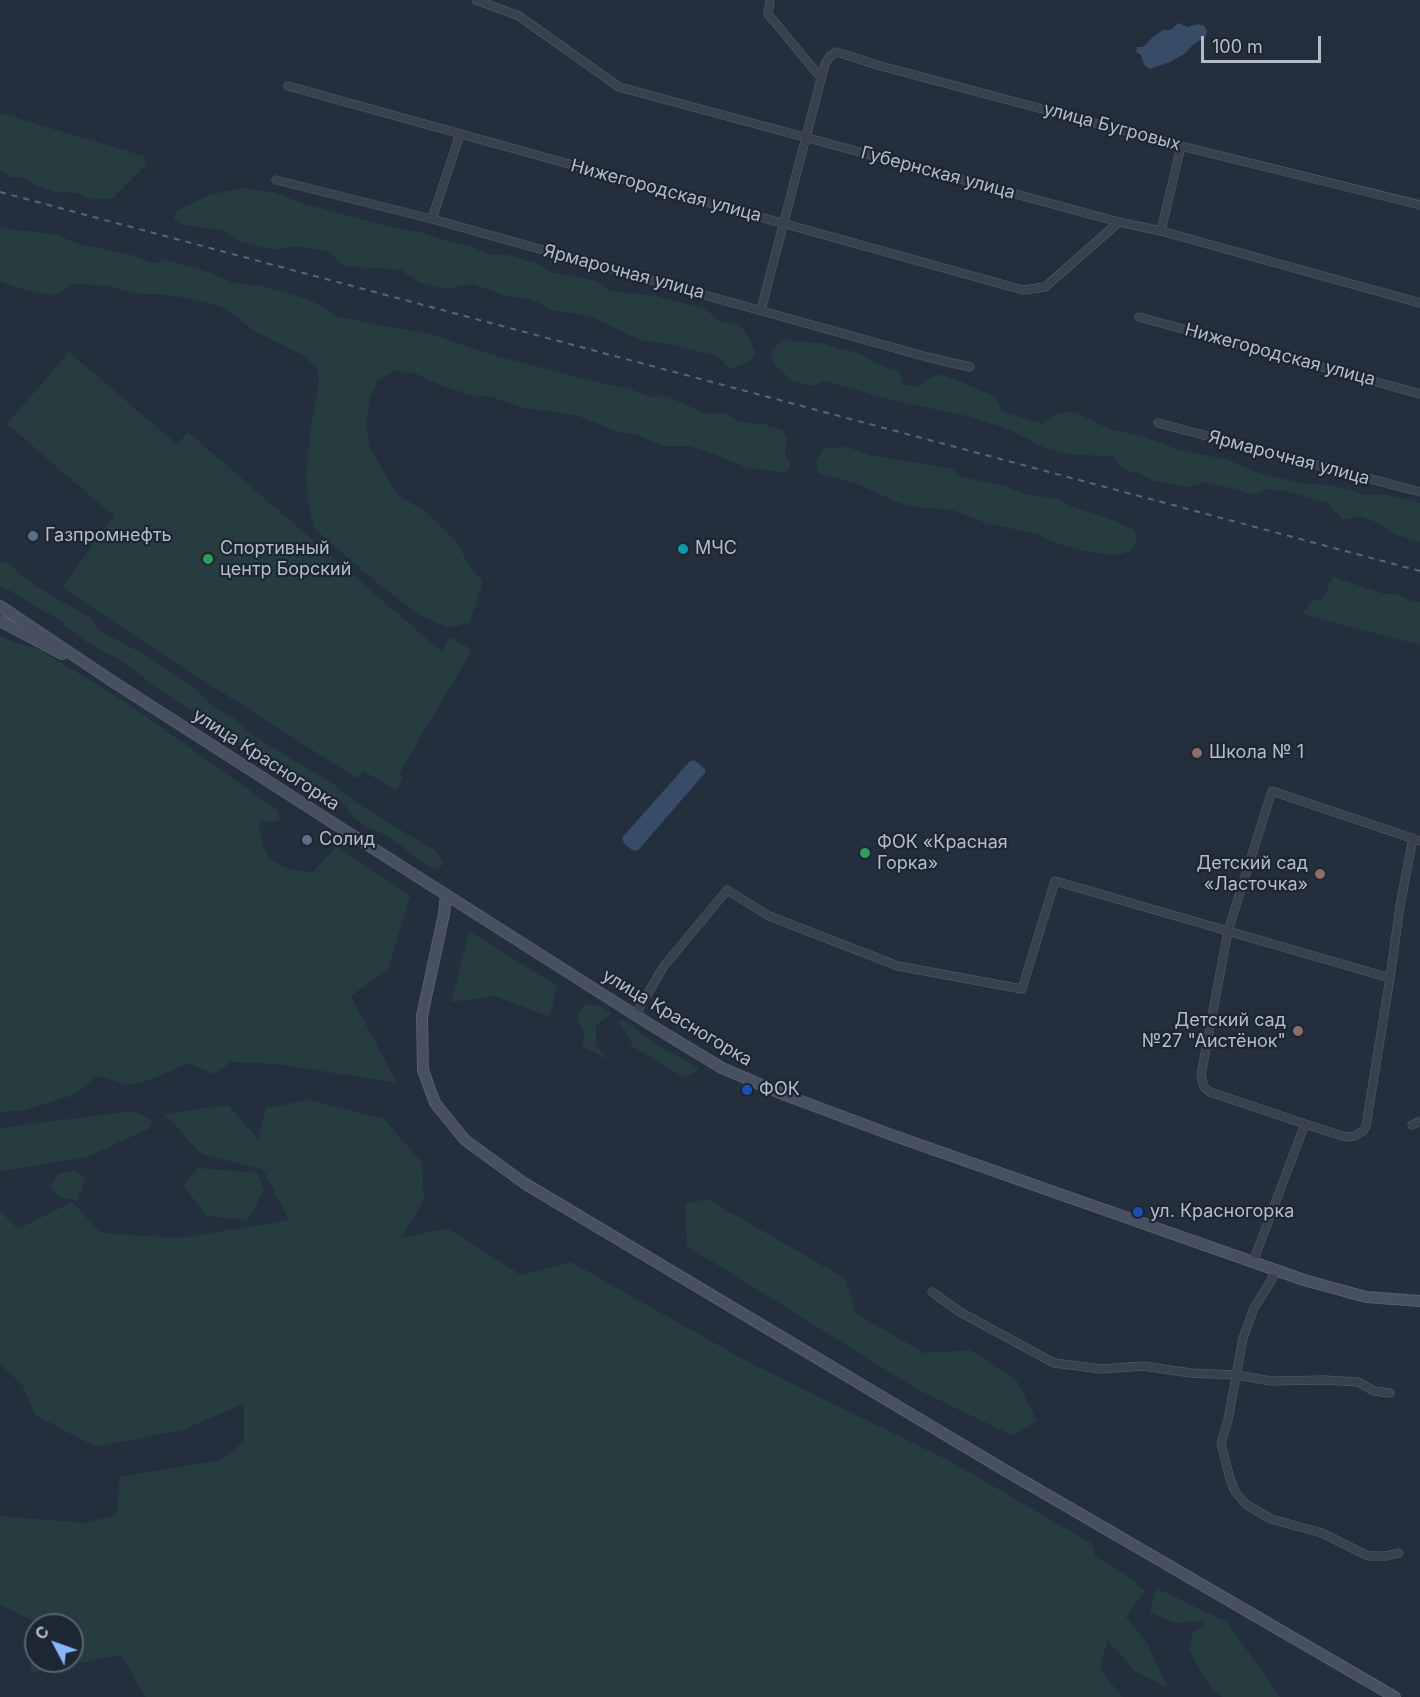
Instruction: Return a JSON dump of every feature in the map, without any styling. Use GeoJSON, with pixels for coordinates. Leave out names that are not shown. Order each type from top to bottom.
{"type":"FeatureCollection","features":[{"type":"Feature","properties":{"kind":"main road"},"geometry":{"type":"LineString","coordinates":[[0,606],[112,681]]}},
{"type":"Feature","properties":{"kind":"main road"},"geometry":{"type":"LineString","coordinates":[[0,621],[112,681]]}},
{"type":"Feature","properties":{"kind":"main road","name":"улица Красногорка"},"geometry":{"type":"LineString","coordinates":[[112,681],[635,1015],[722,1068],[776,1092],[903,1139],[1275,1270],[1357,1295],[1383,1300],[1420,1301]]}},
{"type":"Feature","properties":{"kind":"main road"},"geometry":{"type":"LineString","coordinates":[[446,895],[423,1016],[423,1070],[435,1102],[465,1140],[524,1183],[1001,1468],[1395,1697]]}},
{"type":"Feature","properties":{"kind":"street","name":"Губернская улица"},"geometry":{"type":"LineString","coordinates":[[476,0],[519,16],[619,87],[1119,222],[1161,231],[1420,303]]}},
{"type":"Feature","properties":{"kind":"street"},"geometry":{"type":"LineString","coordinates":[[761,310],[821,78],[768,14],[770,0]]}},
{"type":"Feature","properties":{"kind":"street","name":"улица Бугровых"},"geometry":{"type":"LineString","coordinates":[[821,78],[825,64],[830,56],[837,52],[877,65],[1181,146],[1420,205]]}},
{"type":"Feature","properties":{"kind":"street","name":"Нижегородская улица"},"geometry":{"type":"LineString","coordinates":[[288,86],[1023,290],[1045,287],[1119,222]]}},
{"type":"Feature","properties":{"kind":"street"},"geometry":{"type":"LineString","coordinates":[[432,219],[460,134]]}},
{"type":"Feature","properties":{"kind":"street"},"geometry":{"type":"LineString","coordinates":[[1161,231],[1181,146]]}},
{"type":"Feature","properties":{"kind":"street","name":"Ярмарочная улица"},"geometry":{"type":"LineString","coordinates":[[276,180],[432,219],[970,367]]}},
{"type":"Feature","properties":{"kind":"street","name":"Нижегородская улица"},"geometry":{"type":"LineString","coordinates":[[1139,317],[1420,394]]}},
{"type":"Feature","properties":{"kind":"street","name":"Ярмарочная улица"},"geometry":{"type":"LineString","coordinates":[[1158,423],[1420,492]]}},
{"type":"Feature","properties":{"kind":"street"},"geometry":{"type":"LineString","coordinates":[[1272,791],[1416,840],[1400,906],[1366,1126],[1363,1131],[1355,1136],[1346,1137],[1210,1092],[1204,1087],[1201,1081],[1228,931],[1272,791]]}},
{"type":"Feature","properties":{"kind":"street"},"geometry":{"type":"LineString","coordinates":[[635,1015],[664,966],[727,890],[769,916],[898,966],[1022,989],[1055,881],[1390,978]]}},
{"type":"Feature","properties":{"kind":"street"},"geometry":{"type":"LineString","coordinates":[[1412,1125],[1420,1121]]}},
{"type":"Feature","properties":{"kind":"street"},"geometry":{"type":"LineString","coordinates":[[1253,1262],[1305,1124]]}},
{"type":"Feature","properties":{"kind":"street"},"geometry":{"type":"LineString","coordinates":[[1275,1270],[1247,1324],[1228,1420],[1221,1443],[1236,1493],[1247,1505],[1271,1519],[1322,1533],[1368,1556],[1386,1556],[1399,1552]]}},
{"type":"Feature","properties":{"kind":"street"},"geometry":{"type":"LineString","coordinates":[[932,1292],[960,1312],[1054,1363],[1101,1369],[1143,1366],[1191,1373],[1236,1375],[1271,1381],[1358,1382],[1374,1390],[1390,1393]]}},
{"type":"Feature","properties":{"kind":"green space"},"geometry":{"type":"Polygon","coordinates":[[[0,113],[144,156],[147,164],[112,199],[93,199],[77,193],[54,192],[33,184],[26,178],[10,177],[0,170],[0,113]]]}},
{"type":"Feature","properties":{"kind":"green space"},"geometry":{"type":"Polygon","coordinates":[[[241,188],[272,192],[305,204],[394,228],[469,245],[488,254],[508,255],[536,263],[553,273],[596,281],[610,291],[657,296],[705,309],[720,321],[740,325],[755,353],[749,362],[730,369],[717,356],[669,344],[642,341],[590,316],[553,310],[531,299],[505,296],[473,284],[444,289],[419,282],[401,270],[344,266],[329,251],[291,246],[274,250],[238,241],[225,231],[180,224],[174,218],[176,211],[209,195],[241,188]]]}},
{"type":"Feature","properties":{"kind":"green space"},"geometry":{"type":"Polygon","coordinates":[[[0,228],[54,234],[79,244],[131,255],[154,263],[166,260],[208,272],[234,283],[261,286],[308,299],[339,317],[438,336],[486,353],[630,389],[651,397],[667,396],[706,414],[724,413],[739,422],[763,424],[783,430],[787,441],[785,455],[791,466],[786,473],[748,468],[688,446],[663,446],[638,435],[618,432],[576,415],[524,408],[492,397],[471,395],[442,386],[416,374],[395,370],[378,380],[369,401],[367,422],[369,448],[398,495],[424,511],[457,542],[469,566],[483,580],[470,622],[450,628],[421,616],[382,587],[315,529],[309,507],[306,477],[310,432],[319,383],[318,369],[304,356],[252,330],[220,306],[188,298],[161,294],[138,294],[109,286],[74,284],[54,296],[0,281],[0,228]]]}},
{"type":"Feature","properties":{"kind":"green space"},"geometry":{"type":"Polygon","coordinates":[[[782,340],[822,343],[856,352],[884,367],[900,371],[903,385],[919,387],[927,379],[938,374],[995,397],[1002,411],[1043,424],[1057,413],[1075,412],[1112,430],[1142,436],[1176,449],[1228,460],[1259,473],[1304,484],[1333,485],[1365,495],[1383,494],[1418,502],[1420,503],[1420,542],[1395,534],[1381,524],[1360,516],[1343,520],[1328,503],[1284,491],[1267,489],[1252,494],[1207,482],[1189,487],[1154,481],[1139,473],[1124,470],[1112,456],[1074,455],[1045,448],[1008,429],[971,417],[887,399],[826,381],[812,386],[793,381],[775,366],[771,352],[782,340]]]}},
{"type":"Feature","properties":{"kind":"green space","name":"Спортивный центр Борский"},"geometry":{"type":"Polygon","coordinates":[[[69,352],[174,442],[178,444],[188,432],[441,651],[450,637],[472,650],[399,774],[403,778],[396,790],[363,771],[358,779],[62,587],[114,516],[7,424],[69,352]]]}},
{"type":"Feature","properties":{"kind":"green space"},"geometry":{"type":"Polygon","coordinates":[[[848,447],[870,455],[953,469],[962,477],[1005,486],[1021,493],[1059,499],[1072,507],[1108,518],[1134,530],[1137,539],[1131,551],[1114,556],[1084,551],[1055,543],[1040,535],[986,523],[952,510],[915,507],[899,503],[855,483],[817,473],[816,460],[824,448],[848,447]]]}},
{"type":"Feature","properties":{"kind":"green space"},"geometry":{"type":"Polygon","coordinates":[[[0,562],[8,563],[34,585],[89,617],[101,632],[136,650],[167,670],[199,692],[212,706],[236,719],[250,734],[335,785],[355,802],[435,851],[444,862],[439,869],[429,866],[384,834],[366,827],[351,815],[344,804],[306,781],[278,770],[236,741],[209,717],[195,712],[151,684],[126,663],[86,642],[59,620],[0,585],[0,562]]]}},
{"type":"Feature","properties":{"kind":"green space"},"geometry":{"type":"Polygon","coordinates":[[[1333,577],[1384,594],[1397,594],[1412,602],[1420,602],[1420,645],[1302,614],[1312,600],[1323,599],[1333,577]]]}},
{"type":"Feature","properties":{"kind":"green space"},"geometry":{"type":"Polygon","coordinates":[[[0,636],[37,648],[127,703],[277,810],[280,819],[273,823],[260,820],[259,829],[263,846],[270,860],[291,870],[313,872],[336,847],[410,896],[388,969],[351,996],[397,1083],[277,1064],[231,1062],[214,1074],[189,1063],[150,1080],[130,1085],[97,1076],[73,1095],[25,1110],[0,1112],[0,636]]]}},
{"type":"Feature","properties":{"kind":"green space"},"geometry":{"type":"Polygon","coordinates":[[[469,931],[557,986],[550,1017],[495,996],[451,1002],[469,931]]]}},
{"type":"Feature","properties":{"kind":"green space"},"geometry":{"type":"Polygon","coordinates":[[[584,1004],[602,1007],[612,1013],[596,1025],[596,1045],[608,1060],[582,1046],[585,1034],[577,1020],[584,1004]]]}},
{"type":"Feature","properties":{"kind":"green space"},"geometry":{"type":"Polygon","coordinates":[[[617,1021],[625,1021],[653,1042],[700,1069],[685,1078],[632,1046],[630,1038],[617,1021]]]}},
{"type":"Feature","properties":{"kind":"green space"},"geometry":{"type":"Polygon","coordinates":[[[309,1100],[384,1119],[422,1163],[424,1199],[402,1238],[447,1228],[521,1275],[571,1262],[748,1362],[948,1460],[1091,1543],[1096,1557],[1125,1574],[1145,1591],[1126,1617],[1147,1643],[1168,1688],[1136,1672],[1107,1640],[1100,1669],[1122,1697],[145,1697],[121,1655],[84,1662],[84,1613],[24,1613],[24,1617],[0,1604],[0,1516],[84,1523],[116,1515],[120,1477],[221,1460],[244,1441],[244,1404],[182,1430],[96,1447],[35,1415],[22,1384],[0,1365],[0,1211],[18,1229],[72,1202],[101,1233],[180,1238],[289,1220],[263,1170],[202,1154],[164,1114],[228,1105],[258,1139],[266,1108],[309,1100]]]}},
{"type":"Feature","properties":{"kind":"green space"},"geometry":{"type":"Polygon","coordinates":[[[133,1111],[153,1121],[150,1128],[85,1158],[0,1171],[0,1128],[133,1111]]]}},
{"type":"Feature","properties":{"kind":"green space"},"geometry":{"type":"Polygon","coordinates":[[[198,1168],[258,1173],[264,1191],[247,1220],[206,1216],[184,1186],[198,1168]]]}},
{"type":"Feature","properties":{"kind":"green space"},"geometry":{"type":"Polygon","coordinates":[[[75,1171],[85,1178],[78,1201],[59,1197],[51,1187],[59,1173],[75,1171]]]}},
{"type":"Feature","properties":{"kind":"green space"},"geometry":{"type":"Polygon","coordinates":[[[707,1199],[846,1279],[855,1313],[924,1353],[970,1350],[1017,1381],[1037,1421],[1013,1436],[917,1389],[687,1246],[685,1204],[707,1199]]]}},
{"type":"Feature","properties":{"kind":"green space"},"geometry":{"type":"Polygon","coordinates":[[[1156,1588],[1227,1622],[1280,1697],[1223,1697],[1213,1692],[1189,1650],[1193,1632],[1206,1625],[1202,1621],[1175,1623],[1150,1612],[1156,1588]]]}},
{"type":"Feature","properties":{"kind":"water"},"geometry":{"type":"Polygon","coordinates":[[[1178,23],[1188,27],[1198,24],[1204,26],[1207,31],[1206,36],[1170,62],[1150,69],[1144,65],[1141,55],[1136,52],[1137,47],[1143,47],[1163,30],[1171,30],[1178,23]]]}},
{"type":"Feature","properties":{"kind":"water"},"geometry":{"type":"Polygon","coordinates":[[[694,760],[705,769],[705,773],[639,849],[634,851],[628,847],[622,838],[689,762],[694,760]]]}},
{"type":"Feature","properties":{"kind":"railway"},"geometry":{"type":"LineString","coordinates":[[0,192],[1420,571]]}},
{"type":"Feature","properties":{"kind":"place","name":"Газпромнефть"},"geometry":{"type":"Point","coordinates":[33,536]}},
{"type":"Feature","properties":{"kind":"place","name":"МЧС"},"geometry":{"type":"Point","coordinates":[683,549]}},
{"type":"Feature","properties":{"kind":"place","name":"Спортивный центр Борский"},"geometry":{"type":"Point","coordinates":[208,559]}},
{"type":"Feature","properties":{"kind":"place","name":"Школа № 1"},"geometry":{"type":"Point","coordinates":[1197,753]}},
{"type":"Feature","properties":{"kind":"place","name":"Солид"},"geometry":{"type":"Point","coordinates":[307,840]}},
{"type":"Feature","properties":{"kind":"place","name":"ФОК «Красная Горка»"},"geometry":{"type":"Point","coordinates":[865,853]}},
{"type":"Feature","properties":{"kind":"place","name":"Детский сад «Ласточка»"},"geometry":{"type":"Point","coordinates":[1320,874]}},
{"type":"Feature","properties":{"kind":"place","name":"Детский сад №27 \"Аистёнок\""},"geometry":{"type":"Point","coordinates":[1298,1031]}},
{"type":"Feature","properties":{"kind":"place","name":"ФОК"},"geometry":{"type":"Point","coordinates":[747,1090]}},
{"type":"Feature","properties":{"kind":"place","name":"ул. Красногорка"},"geometry":{"type":"Point","coordinates":[1138,1212]}}]}
